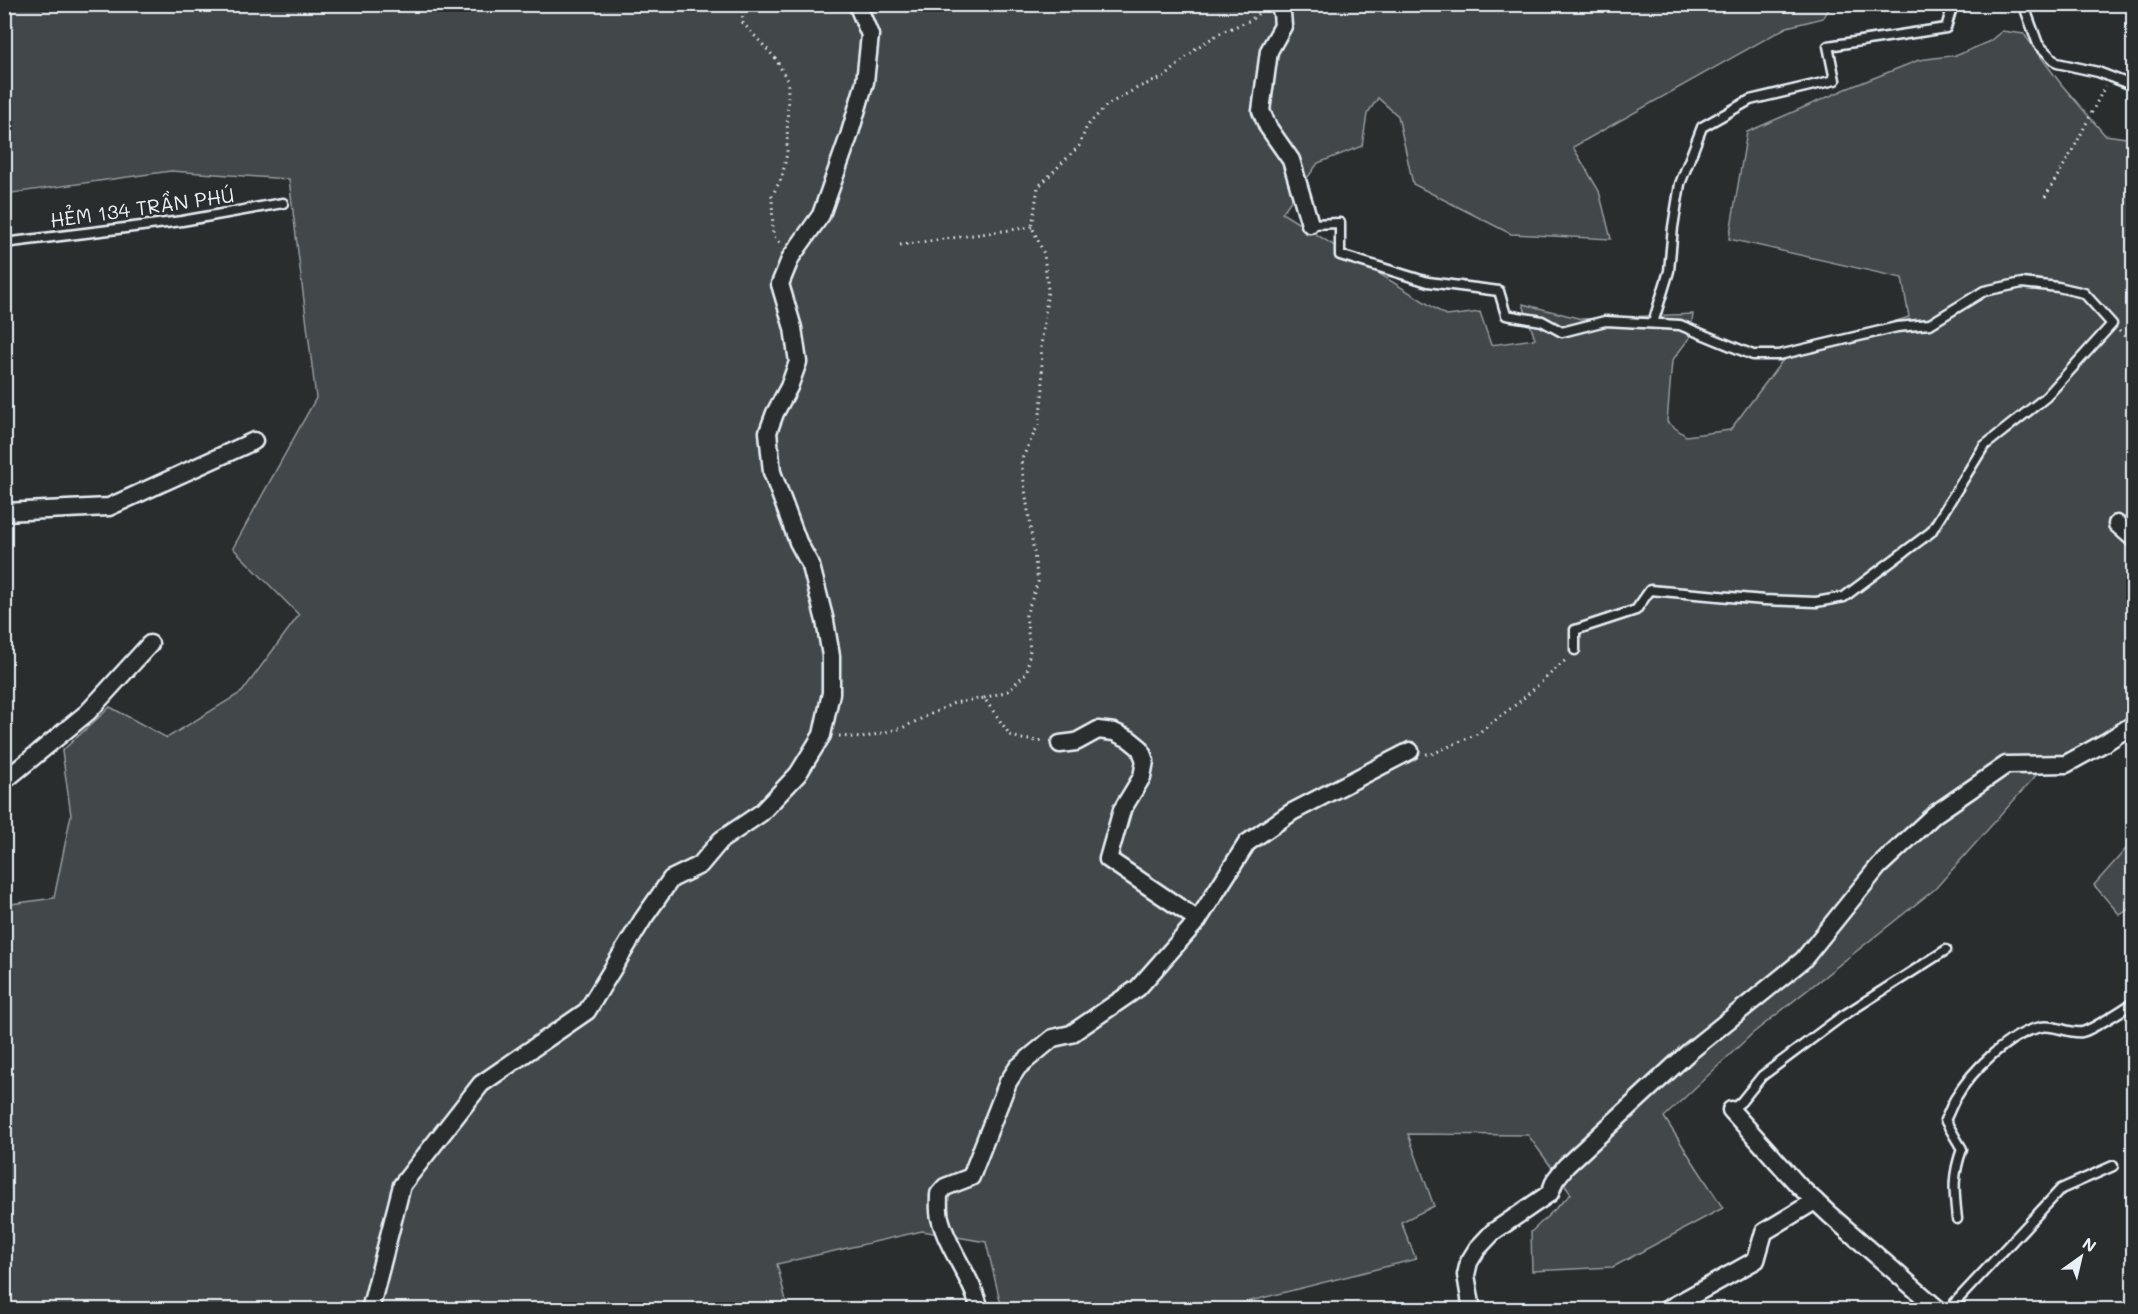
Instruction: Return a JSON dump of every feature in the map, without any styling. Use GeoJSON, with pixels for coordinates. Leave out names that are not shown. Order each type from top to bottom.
{"type":"FeatureCollection","features":[{"type":"Feature","properties":{"kind":"street"},"geometry":{"type":"LineString","coordinates":[[370,1310],[402,1185],[481,1084],[587,1011],[671,879],[700,865],[721,840],[762,813],[798,774],[822,735],[831,693],[831,656],[825,621],[811,566],[798,542],[772,472],[768,432],[798,362],[793,328],[780,284],[791,257],[821,215],[865,82],[870,35],[857,4]]}},
{"type":"Feature","properties":{"kind":"street"},"geometry":{"type":"LineString","coordinates":[[1278,4],[1282,13],[1283,26],[1269,51],[1261,111],[1268,127],[1291,160],[1310,224]]}},
{"type":"Feature","properties":{"kind":"street"},"geometry":{"type":"LineString","coordinates":[[4,512],[109,507],[254,441]]}},
{"type":"Feature","properties":{"kind":"street"},"geometry":{"type":"LineString","coordinates":[[2117,524],[2133,539]]}},
{"type":"Feature","properties":{"kind":"street"},"geometry":{"type":"LineString","coordinates":[[4,781],[88,712],[150,644]]}},
{"type":"Feature","properties":{"kind":"street"},"geometry":{"type":"LineString","coordinates":[[1472,1310],[1466,1275],[1469,1262],[1477,1249],[1493,1232],[1550,1192],[1555,1180],[1566,1166],[1689,1052],[1803,960],[1878,867],[1935,814],[2006,765],[2066,764],[2133,724]]}},
{"type":"Feature","properties":{"kind":"street"},"geometry":{"type":"LineString","coordinates":[[1060,744],[1076,742],[1098,730],[1122,736],[1140,748],[1145,762],[1142,777],[1122,810],[1108,859],[1198,920]]}},
{"type":"Feature","properties":{"kind":"street"},"geometry":{"type":"LineString","coordinates":[[980,1310],[978,1299],[955,1255],[940,1217],[939,1194],[945,1187],[971,1177],[1008,1082],[1018,1068],[1053,1038],[1071,1034],[1138,988],[1198,920],[1247,843],[1292,812],[1410,751]]}},
{"type":"Feature","properties":{"kind":"street"},"geometry":{"type":"LineString","coordinates":[[1731,1110],[1799,1186],[1939,1310]]}},
{"type":"Feature","properties":{"kind":"street"},"geometry":{"type":"LineString","coordinates":[[1666,1310],[1756,1260],[1764,1232],[1815,1201]]}},
{"type":"Feature","properties":{"kind":"lane"},"geometry":{"type":"LineString","coordinates":[[1653,323],[1670,271],[1673,227],[1680,184],[1702,127],[1750,100],[1835,80],[1828,46],[1946,28],[1953,4]]}},
{"type":"Feature","properties":{"kind":"lane"},"geometry":{"type":"LineString","coordinates":[[2024,5],[2038,44],[2057,63],[2110,77],[2133,86]]}},
{"type":"Feature","properties":{"kind":"lane","name":"HẺM 134 TRẦN PHÚ"},"geometry":{"type":"LineString","coordinates":[[4,243],[183,221],[283,203]]}},
{"type":"Feature","properties":{"kind":"lane"},"geometry":{"type":"LineString","coordinates":[[1310,224],[1340,223],[1340,255],[1428,282],[1499,291],[1506,315],[1542,321],[1562,332],[1605,321],[1680,325],[1754,355],[1779,355],[1898,327],[1930,324],[1984,291],[2022,283],[2084,293],[2112,324],[2046,397],[1984,446],[1931,532],[1844,597],[1816,602],[1650,590],[1636,610],[1575,630],[1575,650]]}},
{"type":"Feature","properties":{"kind":"lane"},"geometry":{"type":"LineString","coordinates":[[1731,1110],[1770,1069],[1841,1017],[1946,950]]}},
{"type":"Feature","properties":{"kind":"lane"},"geometry":{"type":"LineString","coordinates":[[1957,1219],[1953,1185],[1962,1149],[1945,1120],[1954,1101],[1973,1073],[2002,1046],[2025,1032],[2042,1026],[2081,1032],[2123,1011],[2133,1002]]}},
{"type":"Feature","properties":{"kind":"lane"},"geometry":{"type":"LineString","coordinates":[[1948,1310],[2061,1189],[2113,1166]]}},
{"type":"Feature","properties":{"kind":"path"},"geometry":{"type":"LineString","coordinates":[[742,4],[743,23],[776,59],[788,82],[787,153],[782,177],[772,196],[772,235],[791,257]]}},
{"type":"Feature","properties":{"kind":"path"},"geometry":{"type":"LineString","coordinates":[[822,735],[862,738],[902,728],[954,703],[1008,691],[1026,672],[1030,650],[1026,615],[1038,582],[1021,461],[1039,423],[1043,388],[1041,346],[1048,290],[1044,254],[1032,227],[1038,187],[1079,146],[1088,126],[1107,105],[1139,87],[1165,77],[1196,48],[1222,32],[1251,20],[1268,4]]}},
{"type":"Feature","properties":{"kind":"path"},"geometry":{"type":"LineString","coordinates":[[2046,197],[2110,77]]}},
{"type":"Feature","properties":{"kind":"path"},"geometry":{"type":"LineString","coordinates":[[900,245],[1032,227]]}},
{"type":"Feature","properties":{"kind":"path"},"geometry":{"type":"LineString","coordinates":[[1410,751],[1432,754],[1477,734],[1518,703],[1575,650]]}},
{"type":"Feature","properties":{"kind":"path"},"geometry":{"type":"LineString","coordinates":[[984,698],[1010,735],[1021,739],[1060,744]]}},
{"type":"Feature","properties":{"kind":"shaded area"},"geometry":{"type":"Polygon","coordinates":[[[5,5],[1832,5],[1823,18],[1787,27],[1573,147],[1599,191],[1611,239],[1511,234],[1413,184],[1398,116],[1378,98],[1367,114],[1362,146],[1318,163],[1282,213],[1447,316],[1480,312],[1491,345],[1535,339],[1523,304],[1582,319],[1693,314],[1690,337],[1672,361],[1667,422],[1686,436],[1730,430],[1786,356],[1909,317],[1902,278],[1729,239],[1747,132],[1919,60],[1958,55],[1990,41],[2002,31],[2024,34],[2061,84],[2105,135],[2133,139],[2133,738],[2126,727],[2038,773],[1935,889],[1753,1033],[1664,1117],[1723,1208],[1613,1267],[1532,1271],[1531,1232],[1571,1194],[1528,1135],[1408,1134],[1434,1206],[1401,1222],[1416,1259],[1219,1309],[1002,1309],[986,1242],[922,1231],[777,1264],[788,1309],[5,1309],[4,905],[54,898],[71,815],[62,751],[110,707],[167,738],[242,692],[299,615],[233,548],[316,398],[289,179],[171,171],[5,194],[5,5]]]}},
{"type":"Feature","properties":{"kind":"shaded area"},"geometry":{"type":"Polygon","coordinates":[[[2133,841],[2133,906],[2120,915],[2094,885],[2133,841]]]}}]}
